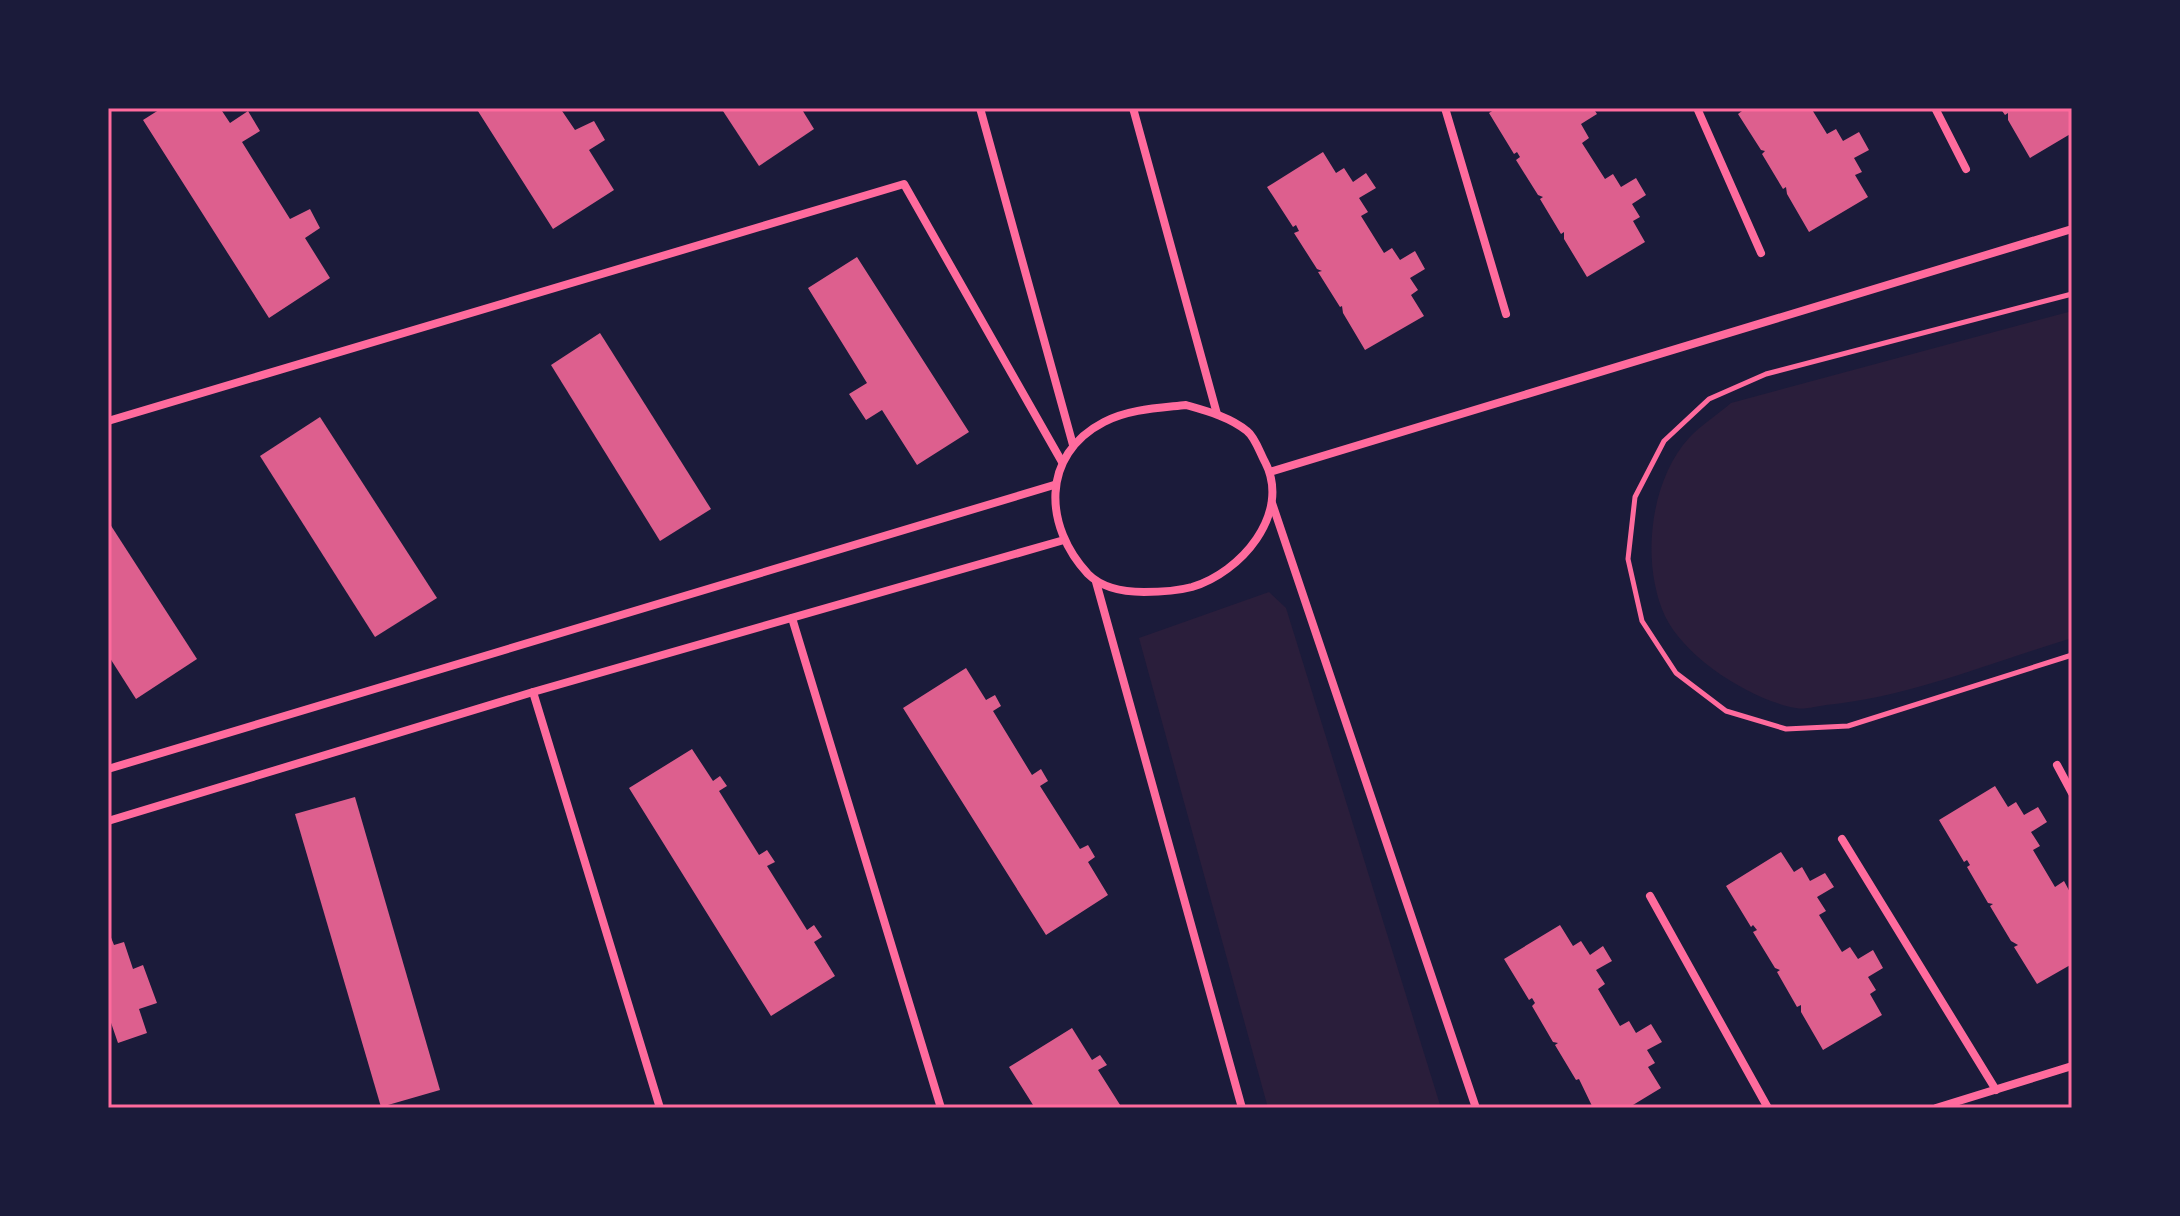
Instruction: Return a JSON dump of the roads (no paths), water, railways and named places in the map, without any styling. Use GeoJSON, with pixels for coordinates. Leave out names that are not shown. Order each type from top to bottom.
{"type":"FeatureCollection","features":[{"type":"Feature","properties":{"kind":"street"},"geometry":{"type":"LineString","coordinates":[[980,108],[1073,445]]}},
{"type":"Feature","properties":{"kind":"street"},"geometry":{"type":"LineString","coordinates":[[1133,108],[1217,414]]}},
{"type":"Feature","properties":{"kind":"street"},"geometry":{"type":"LineString","coordinates":[[1445,108],[1506,314]]}},
{"type":"Feature","properties":{"kind":"street"},"geometry":{"type":"LineString","coordinates":[[1697,108],[1761,253]]}},
{"type":"Feature","properties":{"kind":"street"},"geometry":{"type":"LineString","coordinates":[[1935,108],[1966,169]]}},
{"type":"Feature","properties":{"kind":"street"},"geometry":{"type":"LineString","coordinates":[[108,421],[904,184],[1062,462]]}},
{"type":"Feature","properties":{"kind":"street"},"geometry":{"type":"LineString","coordinates":[[1270,472],[2072,229]]}},
{"type":"Feature","properties":{"kind":"street"},"geometry":{"type":"LineString","coordinates":[[1242,1108],[1096,582],[1069,554],[1055,515],[1054,485],[1062,462],[1073,445],[1104,422],[1143,409],[1186,405],[1217,414],[1250,432],[1270,472],[1272,503],[1476,1108]]}},
{"type":"Feature","properties":{"kind":"street"},"geometry":{"type":"LineString","coordinates":[[108,769],[1054,485]]}},
{"type":"Feature","properties":{"kind":"street"},"geometry":{"type":"LineString","coordinates":[[1096,582],[1128,592],[1193,587],[1227,570],[1260,536],[1272,503]]}},
{"type":"Feature","properties":{"kind":"street"},"geometry":{"type":"LineString","coordinates":[[108,821],[533,692],[1064,540]]}},
{"type":"Feature","properties":{"kind":"street"},"geometry":{"type":"LineString","coordinates":[[792,618],[941,1108]]}},
{"type":"Feature","properties":{"kind":"street"},"geometry":{"type":"LineString","coordinates":[[533,692],[660,1108]]}},
{"type":"Feature","properties":{"kind":"street"},"geometry":{"type":"LineString","coordinates":[[2057,765],[2072,793]]}},
{"type":"Feature","properties":{"kind":"street"},"geometry":{"type":"LineString","coordinates":[[1842,839],[1996,1090]]}},
{"type":"Feature","properties":{"kind":"street"},"geometry":{"type":"LineString","coordinates":[[1650,896],[1768,1108]]}},
{"type":"Feature","properties":{"kind":"street"},"geometry":{"type":"LineString","coordinates":[[1936,1108],[2072,1066]]}}]}
